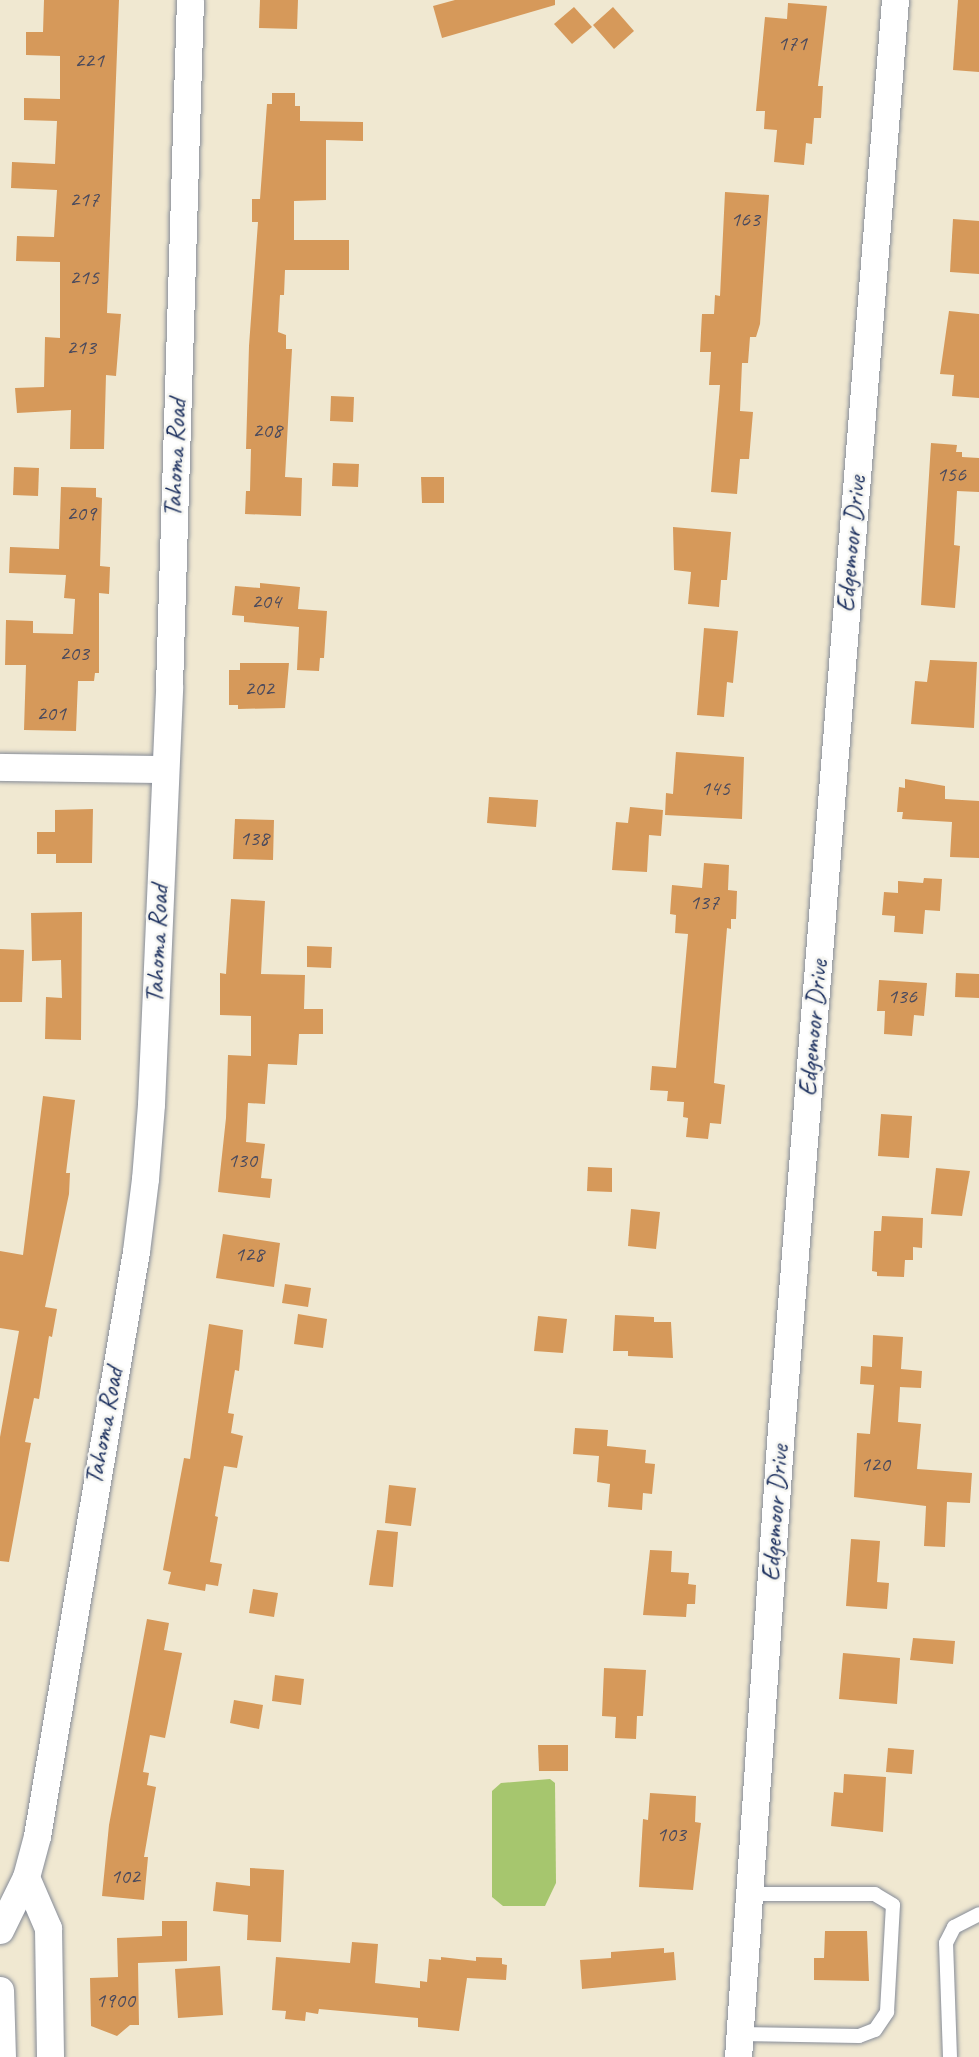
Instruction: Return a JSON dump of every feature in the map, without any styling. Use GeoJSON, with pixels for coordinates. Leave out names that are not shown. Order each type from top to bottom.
{"type":"FeatureCollection","features":[{"type":"Feature","properties":{"kind":"street","name":"Tahoma Road"},"geometry":{"type":"LineString","coordinates":[[0,1930],[26,1877],[37,1836],[137,1239],[151,1104],[190,0]]}},
{"type":"Feature","properties":{"kind":"street","name":"Edgemoor Drive"},"geometry":{"type":"LineString","coordinates":[[739,2045],[780,1442],[895,0]]}},
{"type":"Feature","properties":{"kind":"street"},"geometry":{"type":"LineString","coordinates":[[0,768],[164,769]]}},
{"type":"Feature","properties":{"kind":"street"},"geometry":{"type":"LineString","coordinates":[[26,1877],[48,1928],[51,2057]]}},
{"type":"Feature","properties":{"kind":"street"},"geometry":{"type":"LineString","coordinates":[[0,1990],[2,2057]]}},
{"type":"Feature","properties":{"kind":"lane"},"geometry":{"type":"LineString","coordinates":[[739,2045],[775,2035],[859,2036],[875,2030],[887,2012],[893,1905],[876,1894],[750,1894]]}},
{"type":"Feature","properties":{"kind":"lane"},"geometry":{"type":"LineString","coordinates":[[950,2057],[946,1943],[954,1927],[979,1914]]}},
{"type":"Feature","properties":{"kind":"green space"},"geometry":{"type":"Polygon","coordinates":[[[550,1779],[555,1783],[556,1883],[545,1906],[503,1906],[492,1897],[492,1791],[501,1783],[550,1779]]]}},
{"type":"Feature","properties":{"kind":"building"},"geometry":{"type":"Polygon","coordinates":[[[44,0],[119,0],[107,313],[121,314],[116,376],[106,375],[104,449],[70,449],[71,410],[17,413],[15,388],[44,387],[45,337],[60,338],[60,262],[16,261],[17,236],[54,237],[57,190],[11,188],[12,162],[55,164],[57,121],[24,120],[24,98],[60,99],[60,56],[26,55],[26,32],[43,32],[44,0]]]}},
{"type":"Feature","properties":{"kind":"building"},"geometry":{"type":"Polygon","coordinates":[[[260,0],[298,0],[297,29],[259,28],[260,0]]]}},
{"type":"Feature","properties":{"kind":"building"},"geometry":{"type":"Polygon","coordinates":[[[455,0],[555,0],[555,5],[442,38],[433,6],[455,0]]]}},
{"type":"Feature","properties":{"kind":"building"},"geometry":{"type":"Polygon","coordinates":[[[958,0],[979,0],[979,72],[953,70],[958,0]]]}},
{"type":"Feature","properties":{"kind":"building"},"geometry":{"type":"Polygon","coordinates":[[[788,3],[827,6],[818,86],[823,86],[821,118],[814,118],[812,144],[806,143],[804,165],[774,162],[777,130],[764,129],[765,111],[756,111],[765,17],[787,19],[788,3]]]}},
{"type":"Feature","properties":{"kind":"building"},"geometry":{"type":"Polygon","coordinates":[[[574,7],[592,27],[572,44],[554,24],[574,7]]]}},
{"type":"Feature","properties":{"kind":"building"},"geometry":{"type":"Polygon","coordinates":[[[613,7],[634,31],[614,49],[593,25],[613,7]]]}},
{"type":"Feature","properties":{"kind":"building"},"geometry":{"type":"Polygon","coordinates":[[[272,93],[295,93],[295,106],[300,106],[300,121],[363,122],[363,141],[326,140],[326,200],[294,201],[294,240],[349,240],[349,270],[285,270],[284,295],[280,295],[278,332],[286,335],[286,349],[292,349],[285,477],[302,478],[301,516],[245,514],[246,491],[250,491],[251,449],[246,449],[249,346],[258,222],[252,222],[252,199],[260,199],[267,104],[272,104],[272,93]]]}},
{"type":"Feature","properties":{"kind":"building"},"geometry":{"type":"Polygon","coordinates":[[[725,192],[769,195],[760,324],[756,337],[750,337],[748,363],[742,363],[740,411],[753,412],[749,459],[740,459],[737,494],[711,492],[720,385],[709,385],[711,352],[700,352],[702,314],[714,314],[715,295],[720,296],[725,192]]]}},
{"type":"Feature","properties":{"kind":"building"},"geometry":{"type":"Polygon","coordinates":[[[953,219],[979,221],[979,274],[950,272],[953,219]]]}},
{"type":"Feature","properties":{"kind":"building"},"geometry":{"type":"Polygon","coordinates":[[[949,311],[979,314],[979,398],[952,396],[954,375],[940,374],[949,311]]]}},
{"type":"Feature","properties":{"kind":"building"},"geometry":{"type":"Polygon","coordinates":[[[331,396],[354,397],[353,422],[330,421],[331,396]]]}},
{"type":"Feature","properties":{"kind":"building"},"geometry":{"type":"Polygon","coordinates":[[[931,443],[957,445],[956,452],[962,452],[962,457],[979,458],[979,492],[957,491],[954,545],[960,546],[955,608],[921,605],[931,443]]]}},
{"type":"Feature","properties":{"kind":"building"},"geometry":{"type":"Polygon","coordinates":[[[333,463],[359,464],[358,487],[332,486],[333,463]]]}},
{"type":"Feature","properties":{"kind":"building"},"geometry":{"type":"Polygon","coordinates":[[[14,467],[39,468],[38,496],[13,495],[14,467]]]}},
{"type":"Feature","properties":{"kind":"building"},"geometry":{"type":"Polygon","coordinates":[[[421,477],[444,477],[444,503],[422,503],[421,477]]]}},
{"type":"Feature","properties":{"kind":"building"},"geometry":{"type":"Polygon","coordinates":[[[61,487],[96,488],[96,497],[102,498],[100,566],[110,567],[109,594],[99,593],[99,673],[95,673],[94,681],[78,681],[76,731],[24,730],[26,665],[5,665],[6,620],[33,621],[33,633],[73,634],[75,599],[64,598],[66,575],[9,573],[10,547],[59,549],[61,487]]]}},
{"type":"Feature","properties":{"kind":"building"},"geometry":{"type":"Polygon","coordinates":[[[673,527],[731,532],[727,580],[721,580],[719,607],[688,604],[691,572],[674,570],[673,527]]]}},
{"type":"Feature","properties":{"kind":"building"},"geometry":{"type":"Polygon","coordinates":[[[260,583],[300,587],[298,609],[327,611],[324,658],[320,658],[319,671],[297,670],[299,627],[244,622],[244,616],[232,615],[235,586],[260,588],[260,583]]]}},
{"type":"Feature","properties":{"kind":"building"},"geometry":{"type":"Polygon","coordinates":[[[704,628],[738,631],[733,683],[727,682],[724,717],[697,715],[704,628]]]}},
{"type":"Feature","properties":{"kind":"building"},"geometry":{"type":"Polygon","coordinates":[[[930,660],[977,662],[974,728],[911,724],[915,681],[927,682],[930,660]]]}},
{"type":"Feature","properties":{"kind":"building"},"geometry":{"type":"Polygon","coordinates":[[[240,663],[289,663],[285,708],[238,709],[238,705],[229,705],[229,670],[240,670],[240,663]]]}},
{"type":"Feature","properties":{"kind":"building"},"geometry":{"type":"Polygon","coordinates":[[[676,752],[744,757],[742,819],[665,815],[666,793],[673,794],[676,752]]]}},
{"type":"Feature","properties":{"kind":"building"},"geometry":{"type":"Polygon","coordinates":[[[905,779],[945,786],[945,799],[979,801],[979,858],[950,857],[952,822],[902,819],[903,812],[897,812],[899,787],[905,788],[905,779]]]}},
{"type":"Feature","properties":{"kind":"building"},"geometry":{"type":"Polygon","coordinates":[[[489,797],[538,800],[536,827],[487,823],[489,797]]]}},
{"type":"Feature","properties":{"kind":"building"},"geometry":{"type":"Polygon","coordinates":[[[630,807],[663,810],[661,836],[649,835],[647,872],[612,870],[616,822],[628,823],[630,807]]]}},
{"type":"Feature","properties":{"kind":"building"},"geometry":{"type":"Polygon","coordinates":[[[93,809],[92,863],[56,863],[56,854],[37,854],[37,832],[55,832],[55,810],[93,809]]]}},
{"type":"Feature","properties":{"kind":"building"},"geometry":{"type":"Polygon","coordinates":[[[235,819],[274,820],[273,860],[233,859],[235,819]]]}},
{"type":"Feature","properties":{"kind":"building"},"geometry":{"type":"Polygon","coordinates":[[[704,863],[729,865],[728,890],[737,891],[736,919],[731,919],[731,929],[727,928],[714,1083],[725,1085],[721,1124],[710,1123],[708,1139],[686,1137],[688,1118],[683,1117],[684,1102],[667,1101],[668,1091],[650,1090],[652,1066],[676,1068],[688,934],[675,933],[676,915],[670,914],[672,885],[702,888],[704,863]]]}},
{"type":"Feature","properties":{"kind":"building"},"geometry":{"type":"Polygon","coordinates":[[[924,878],[942,879],[940,911],[925,910],[923,934],[894,932],[895,916],[882,915],[884,892],[898,893],[898,881],[923,883],[924,878]]]}},
{"type":"Feature","properties":{"kind":"building"},"geometry":{"type":"Polygon","coordinates":[[[231,899],[265,901],[261,974],[305,975],[304,1009],[323,1009],[323,1034],[299,1034],[297,1065],[268,1064],[265,1104],[248,1103],[246,1142],[265,1144],[261,1178],[272,1179],[270,1198],[218,1192],[226,1118],[228,1055],[251,1056],[251,1016],[220,1015],[220,973],[226,974],[231,899]]]}},
{"type":"Feature","properties":{"kind":"building"},"geometry":{"type":"Polygon","coordinates":[[[82,912],[81,1040],[45,1039],[46,997],[62,998],[61,960],[32,961],[31,913],[82,912]]]}},
{"type":"Feature","properties":{"kind":"building"},"geometry":{"type":"Polygon","coordinates":[[[307,946],[332,947],[331,968],[307,967],[307,946]]]}},
{"type":"Feature","properties":{"kind":"building"},"geometry":{"type":"Polygon","coordinates":[[[0,949],[24,950],[22,1002],[0,1002],[0,949]]]}},
{"type":"Feature","properties":{"kind":"building"},"geometry":{"type":"Polygon","coordinates":[[[956,973],[979,974],[979,998],[955,997],[956,973]]]}},
{"type":"Feature","properties":{"kind":"building"},"geometry":{"type":"Polygon","coordinates":[[[879,980],[927,983],[924,1016],[914,1015],[912,1036],[884,1034],[885,1011],[877,1011],[879,980]]]}},
{"type":"Feature","properties":{"kind":"building"},"geometry":{"type":"Polygon","coordinates":[[[43,1096],[75,1100],[66,1173],[70,1173],[69,1194],[45,1307],[57,1309],[52,1337],[49,1336],[39,1399],[34,1398],[25,1442],[31,1443],[9,1562],[0,1561],[0,1437],[19,1331],[0,1328],[0,1251],[23,1255],[43,1096]]]}},
{"type":"Feature","properties":{"kind":"building"},"geometry":{"type":"Polygon","coordinates":[[[881,1114],[912,1116],[909,1158],[878,1156],[881,1114]]]}},
{"type":"Feature","properties":{"kind":"building"},"geometry":{"type":"Polygon","coordinates":[[[588,1167],[612,1168],[612,1192],[587,1191],[588,1167]]]}},
{"type":"Feature","properties":{"kind":"building"},"geometry":{"type":"Polygon","coordinates":[[[936,1168],[970,1171],[962,1216],[931,1214],[936,1168]]]}},
{"type":"Feature","properties":{"kind":"building"},"geometry":{"type":"Polygon","coordinates":[[[631,1209],[660,1212],[656,1249],[628,1246],[631,1209]]]}},
{"type":"Feature","properties":{"kind":"building"},"geometry":{"type":"Polygon","coordinates":[[[882,1216],[923,1218],[922,1248],[913,1247],[913,1260],[905,1260],[904,1277],[877,1276],[877,1272],[872,1271],[874,1231],[881,1231],[882,1216]]]}},
{"type":"Feature","properties":{"kind":"building"},"geometry":{"type":"Polygon","coordinates":[[[223,1234],[280,1243],[274,1287],[216,1278],[223,1234]]]}},
{"type":"Feature","properties":{"kind":"building"},"geometry":{"type":"Polygon","coordinates":[[[285,1284],[311,1288],[308,1307],[282,1303],[285,1284]]]}},
{"type":"Feature","properties":{"kind":"building"},"geometry":{"type":"Polygon","coordinates":[[[298,1314],[327,1319],[323,1348],[294,1344],[298,1314]]]}},
{"type":"Feature","properties":{"kind":"building"},"geometry":{"type":"Polygon","coordinates":[[[615,1315],[654,1317],[654,1322],[671,1322],[673,1358],[628,1356],[628,1351],[613,1351],[615,1315]]]}},
{"type":"Feature","properties":{"kind":"building"},"geometry":{"type":"Polygon","coordinates":[[[538,1316],[567,1319],[563,1353],[534,1351],[538,1316]]]}},
{"type":"Feature","properties":{"kind":"building"},"geometry":{"type":"Polygon","coordinates":[[[209,1324],[243,1330],[239,1371],[235,1370],[228,1413],[234,1414],[231,1433],[243,1436],[237,1468],[224,1466],[215,1516],[218,1517],[210,1562],[222,1564],[218,1586],[206,1584],[205,1591],[168,1584],[171,1572],[163,1570],[184,1458],[190,1459],[209,1324]]]}},
{"type":"Feature","properties":{"kind":"building"},"geometry":{"type":"Polygon","coordinates":[[[873,1335],[903,1337],[901,1369],[922,1371],[921,1388],[900,1387],[898,1422],[921,1424],[917,1469],[972,1473],[970,1503],[947,1502],[945,1547],[924,1546],[926,1506],[854,1497],[857,1433],[870,1434],[874,1385],[860,1384],[861,1366],[872,1367],[873,1335]]]}},
{"type":"Feature","properties":{"kind":"building"},"geometry":{"type":"Polygon","coordinates":[[[575,1428],[608,1430],[607,1446],[646,1450],[645,1463],[655,1464],[652,1494],[643,1493],[642,1510],[608,1507],[610,1484],[597,1482],[599,1456],[573,1454],[575,1428]]]}},
{"type":"Feature","properties":{"kind":"building"},"geometry":{"type":"Polygon","coordinates":[[[389,1485],[416,1488],[411,1526],[385,1523],[389,1485]]]}},
{"type":"Feature","properties":{"kind":"building"},"geometry":{"type":"Polygon","coordinates":[[[377,1530],[398,1532],[393,1587],[369,1585],[377,1530]]]}},
{"type":"Feature","properties":{"kind":"building"},"geometry":{"type":"Polygon","coordinates":[[[851,1539],[880,1541],[877,1582],[889,1583],[887,1609],[846,1606],[851,1539]]]}},
{"type":"Feature","properties":{"kind":"building"},"geometry":{"type":"Polygon","coordinates":[[[650,1550],[672,1551],[671,1572],[689,1573],[688,1584],[696,1585],[695,1604],[687,1604],[686,1617],[643,1615],[650,1550]]]}},
{"type":"Feature","properties":{"kind":"building"},"geometry":{"type":"Polygon","coordinates":[[[253,1589],[278,1593],[274,1617],[249,1613],[253,1589]]]}},
{"type":"Feature","properties":{"kind":"building"},"geometry":{"type":"Polygon","coordinates":[[[147,1619],[169,1623],[164,1650],[182,1653],[165,1738],[150,1735],[143,1772],[149,1773],[147,1785],[156,1787],[144,1857],[148,1857],[144,1900],[102,1896],[109,1825],[147,1619]]]}},
{"type":"Feature","properties":{"kind":"building"},"geometry":{"type":"Polygon","coordinates":[[[913,1638],[955,1641],[953,1664],[910,1660],[913,1638]]]}},
{"type":"Feature","properties":{"kind":"building"},"geometry":{"type":"Polygon","coordinates":[[[843,1653],[900,1658],[897,1704],[839,1699],[843,1653]]]}},
{"type":"Feature","properties":{"kind":"building"},"geometry":{"type":"Polygon","coordinates":[[[604,1668],[646,1670],[643,1716],[637,1716],[636,1739],[615,1738],[616,1717],[602,1716],[604,1668]]]}},
{"type":"Feature","properties":{"kind":"building"},"geometry":{"type":"Polygon","coordinates":[[[275,1675],[304,1679],[301,1705],[272,1701],[275,1675]]]}},
{"type":"Feature","properties":{"kind":"building"},"geometry":{"type":"Polygon","coordinates":[[[234,1700],[263,1705],[259,1729],[230,1723],[234,1700]]]}},
{"type":"Feature","properties":{"kind":"building"},"geometry":{"type":"Polygon","coordinates":[[[538,1745],[568,1745],[568,1771],[539,1771],[538,1745]]]}},
{"type":"Feature","properties":{"kind":"building"},"geometry":{"type":"Polygon","coordinates":[[[888,1748],[914,1750],[912,1774],[886,1772],[888,1748]]]}},
{"type":"Feature","properties":{"kind":"building"},"geometry":{"type":"Polygon","coordinates":[[[844,1774],[886,1777],[883,1832],[831,1826],[834,1792],[843,1793],[844,1774]]]}},
{"type":"Feature","properties":{"kind":"building"},"geometry":{"type":"Polygon","coordinates":[[[650,1793],[696,1796],[695,1822],[701,1823],[693,1890],[639,1887],[643,1819],[648,1820],[650,1793]]]}},
{"type":"Feature","properties":{"kind":"building"},"geometry":{"type":"Polygon","coordinates":[[[250,1868],[284,1870],[281,1942],[247,1940],[248,1915],[213,1911],[216,1882],[250,1886],[250,1868]]]}},
{"type":"Feature","properties":{"kind":"building"},"geometry":{"type":"Polygon","coordinates":[[[162,1921],[187,1921],[187,1961],[138,1963],[139,2025],[130,2025],[117,2036],[91,2026],[90,1978],[118,1977],[117,1938],[162,1936],[162,1921]]]}},
{"type":"Feature","properties":{"kind":"building"},"geometry":{"type":"Polygon","coordinates":[[[825,1931],[867,1931],[869,1981],[814,1980],[814,1958],[824,1958],[825,1931]]]}},
{"type":"Feature","properties":{"kind":"building"},"geometry":{"type":"Polygon","coordinates":[[[352,1942],[378,1944],[375,1983],[420,1988],[420,1981],[427,1982],[429,1959],[441,1960],[441,1957],[476,1961],[476,1957],[502,1958],[502,1964],[507,1965],[506,1980],[467,1978],[459,2031],[418,2027],[418,2018],[319,2009],[318,2014],[306,2012],[305,2021],[285,2019],[286,2011],[272,2010],[276,1957],[350,1963],[352,1942]]]}},
{"type":"Feature","properties":{"kind":"building"},"geometry":{"type":"Polygon","coordinates":[[[664,1948],[664,1953],[674,1952],[676,1980],[582,1989],[580,1960],[611,1958],[611,1952],[664,1948]]]}},
{"type":"Feature","properties":{"kind":"building"},"geometry":{"type":"Polygon","coordinates":[[[220,1966],[223,2015],[178,2018],[175,1969],[220,1966]]]}}]}
